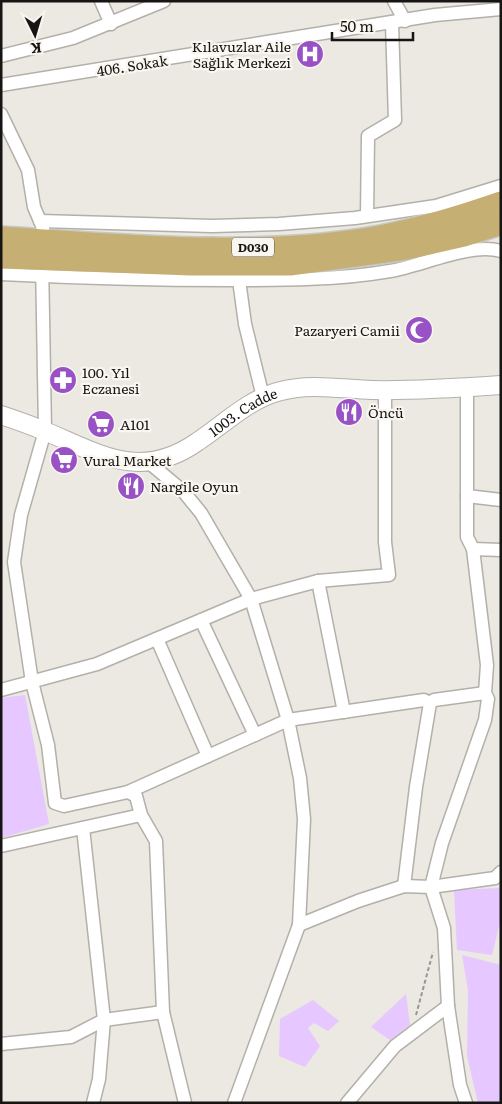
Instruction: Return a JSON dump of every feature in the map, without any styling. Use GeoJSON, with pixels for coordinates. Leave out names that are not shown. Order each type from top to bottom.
{"type":"FeatureCollection","features":[{"type":"Feature","properties":{"kind":"highway","name":"D030"},"geometry":{"type":"LineString","coordinates":[[1,258],[43,249],[256,247],[307,244],[379,236],[463,216],[501,202]]}},
{"type":"Feature","properties":{"kind":"highway","name":"D030"},"geometry":{"type":"LineString","coordinates":[[1,237],[43,249],[211,265],[290,264],[407,249],[464,236],[501,224]]}},
{"type":"Feature","properties":{"kind":"main road","name":"1003. Cadde"},"geometry":{"type":"LineString","coordinates":[[1,415],[46,431],[97,454],[120,461],[147,461],[177,453],[194,445],[263,397],[293,388],[385,390],[467,388],[501,384]]}},
{"type":"Feature","properties":{"kind":"street"},"geometry":{"type":"LineString","coordinates":[[101,1],[111,24]]}},
{"type":"Feature","properties":{"kind":"street"},"geometry":{"type":"LineString","coordinates":[[1,56],[73,38],[164,1]]}},
{"type":"Feature","properties":{"kind":"street"},"geometry":{"type":"LineString","coordinates":[[394,1],[405,21]]}},
{"type":"Feature","properties":{"kind":"street"},"geometry":{"type":"LineString","coordinates":[[405,21],[406,1]]}},
{"type":"Feature","properties":{"kind":"street","name":"406. Sokak"},"geometry":{"type":"LineString","coordinates":[[1,85],[435,15],[499,7]]}},
{"type":"Feature","properties":{"kind":"street"},"geometry":{"type":"LineString","coordinates":[[367,216],[368,136],[395,120],[392,23]]}},
{"type":"Feature","properties":{"kind":"street"},"geometry":{"type":"LineString","coordinates":[[1,114],[28,170],[43,249],[46,431],[21,515],[14,562],[32,682],[48,745],[55,803],[64,806],[128,792],[288,720],[424,700],[430,702],[484,693]]}},
{"type":"Feature","properties":{"kind":"street"},"geometry":{"type":"LineString","coordinates":[[1,274],[43,249],[221,226],[279,224],[367,216],[436,206],[501,186]]}},
{"type":"Feature","properties":{"kind":"street"},"geometry":{"type":"LineString","coordinates":[[43,249],[240,280],[311,280],[388,272],[462,253],[489,249],[501,251]]}},
{"type":"Feature","properties":{"kind":"street"},"geometry":{"type":"LineString","coordinates":[[240,280],[247,333],[263,397]]}},
{"type":"Feature","properties":{"kind":"street"},"geometry":{"type":"LineString","coordinates":[[466,1103],[460,1085],[448,1006],[444,928],[431,887],[442,843],[485,720],[488,699],[484,693],[486,665],[473,549],[467,537],[467,388]]}},
{"type":"Feature","properties":{"kind":"street"},"geometry":{"type":"LineString","coordinates":[[1,690],[97,664],[251,600],[318,581],[389,575],[385,542],[385,390]]}},
{"type":"Feature","properties":{"kind":"street"},"geometry":{"type":"LineString","coordinates":[[147,461],[183,491],[200,513],[251,600],[288,720],[300,778],[304,819],[298,926],[234,1103]]}},
{"type":"Feature","properties":{"kind":"street"},"geometry":{"type":"LineString","coordinates":[[466,496],[501,500]]}},
{"type":"Feature","properties":{"kind":"street"},"geometry":{"type":"LineString","coordinates":[[473,549],[501,550]]}},
{"type":"Feature","properties":{"kind":"street"},"geometry":{"type":"LineString","coordinates":[[318,581],[344,712]]}},
{"type":"Feature","properties":{"kind":"street"},"geometry":{"type":"LineString","coordinates":[[201,620],[255,735]]}},
{"type":"Feature","properties":{"kind":"street"},"geometry":{"type":"LineString","coordinates":[[157,639],[208,756]]}},
{"type":"Feature","properties":{"kind":"street"},"geometry":{"type":"LineString","coordinates":[[404,886],[416,787],[430,702]]}},
{"type":"Feature","properties":{"kind":"street"},"geometry":{"type":"LineString","coordinates":[[128,792],[136,796],[141,815],[156,841],[163,1012],[185,1103]]}},
{"type":"Feature","properties":{"kind":"street"},"geometry":{"type":"LineString","coordinates":[[1,846],[141,815]]}},
{"type":"Feature","properties":{"kind":"street"},"geometry":{"type":"LineString","coordinates":[[82,828],[101,1012],[104,1020],[99,1079],[93,1103]]}},
{"type":"Feature","properties":{"kind":"street"},"geometry":{"type":"LineString","coordinates":[[298,926],[358,901],[404,886],[431,887],[495,878],[501,872]]}},
{"type":"Feature","properties":{"kind":"street"},"geometry":{"type":"LineString","coordinates":[[347,1103],[395,1046],[448,1006]]}},
{"type":"Feature","properties":{"kind":"street"},"geometry":{"type":"LineString","coordinates":[[1,1044],[71,1037],[104,1020],[163,1012]]}},
{"type":"Feature","properties":{"kind":"path"},"geometry":{"type":"LineString","coordinates":[[411,1034],[434,947]]}},
{"type":"Feature","properties":{"kind":"shaded area"},"geometry":{"type":"Polygon","coordinates":[[[25,695],[49,824],[1,838],[1,698],[25,695]]]}},
{"type":"Feature","properties":{"kind":"shaded area"},"geometry":{"type":"Polygon","coordinates":[[[501,888],[501,918],[492,955],[457,950],[454,890],[501,888]]]}},
{"type":"Feature","properties":{"kind":"shaded area"},"geometry":{"type":"Polygon","coordinates":[[[462,955],[501,965],[501,1103],[478,1103],[467,1056],[468,990],[462,955]]]}},
{"type":"Feature","properties":{"kind":"shaded area"},"geometry":{"type":"Polygon","coordinates":[[[406,994],[410,1025],[390,1040],[371,1027],[406,994]]]}},
{"type":"Feature","properties":{"kind":"shaded area"},"geometry":{"type":"Polygon","coordinates":[[[313,1000],[339,1021],[328,1031],[314,1023],[308,1028],[320,1046],[305,1067],[279,1056],[280,1019],[313,1000]]]}},
{"type":"Feature","properties":{"kind":"place","name":"Kılavuzlar Aile Sağlık Merkezi"},"geometry":{"type":"Point","coordinates":[310,54]}},
{"type":"Feature","properties":{"kind":"place","name":"Pazaryeri Camii"},"geometry":{"type":"Point","coordinates":[419,330]}},
{"type":"Feature","properties":{"kind":"place","name":"100. Yıl Eczanesi"},"geometry":{"type":"Point","coordinates":[63,380]}},
{"type":"Feature","properties":{"kind":"place","name":"Öncü"},"geometry":{"type":"Point","coordinates":[349,412]}},
{"type":"Feature","properties":{"kind":"place","name":"A101"},"geometry":{"type":"Point","coordinates":[101,424]}},
{"type":"Feature","properties":{"kind":"place","name":"Vural Market"},"geometry":{"type":"Point","coordinates":[64,460]}},
{"type":"Feature","properties":{"kind":"place","name":"Nargile Oyun"},"geometry":{"type":"Point","coordinates":[131,486]}}]}
